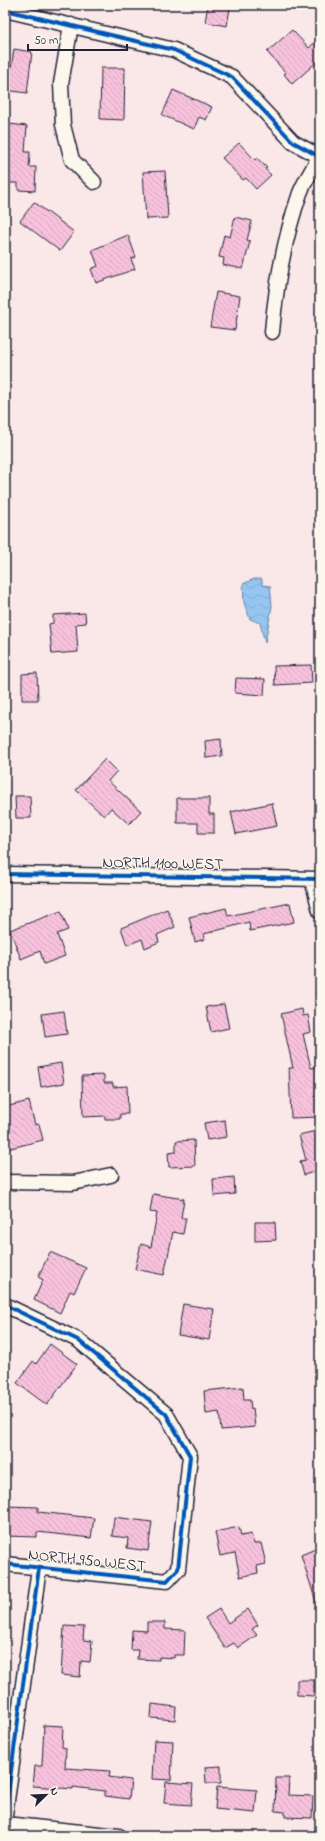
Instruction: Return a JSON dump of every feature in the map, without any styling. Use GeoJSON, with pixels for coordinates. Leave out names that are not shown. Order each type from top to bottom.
{"type":"FeatureCollection","features":[{"type":"Feature","properties":{"kind":"street"},"geometry":{"type":"LineString","coordinates":[[5,10],[174,50],[232,77],[292,142],[320,156],[301,192],[286,237],[276,288],[272,332]]}},
{"type":"Feature","properties":{"kind":"street"},"geometry":{"type":"LineString","coordinates":[[71,25],[61,84],[63,125],[72,160],[94,182]]}},
{"type":"Feature","properties":{"kind":"street","name":"NORTH 1100 WEST"},"geometry":{"type":"LineString","coordinates":[[5,874],[316,879]]}},
{"type":"Feature","properties":{"kind":"street"},"geometry":{"type":"LineString","coordinates":[[316,879],[320,911]]}},
{"type":"Feature","properties":{"kind":"street"},"geometry":{"type":"LineString","coordinates":[[5,1182],[73,1183],[111,1175]]}},
{"type":"Feature","properties":{"kind":"street","name":"NORTH 950 WEST"},"geometry":{"type":"LineString","coordinates":[[5,1305],[78,1340],[166,1414],[190,1456],[178,1569],[167,1581],[5,1564]]}},
{"type":"Feature","properties":{"kind":"street"},"geometry":{"type":"LineString","coordinates":[[5,1815],[39,1568]]}},
{"type":"Feature","properties":{"kind":"street"},"geometry":{"type":"LineString","coordinates":[[5,1824],[72,1833],[119,1836]]}},
{"type":"Feature","properties":{"kind":"shaded area"},"geometry":{"type":"Polygon","coordinates":[[[5,1829],[63,1836],[5,1836],[5,1829]]]}},
{"type":"Feature","properties":{"kind":"water"},"geometry":{"type":"Polygon","coordinates":[[[254,579],[262,579],[262,585],[270,586],[272,606],[265,643],[260,623],[250,619],[244,603],[243,584],[254,579]]]}},
{"type":"Feature","properties":{"kind":"building"},"geometry":{"type":"Polygon","coordinates":[[[208,5],[224,5],[224,7],[230,8],[227,26],[205,22],[208,5]]]}},
{"type":"Feature","properties":{"kind":"building"},"geometry":{"type":"Polygon","coordinates":[[[292,30],[309,48],[315,42],[320,47],[320,59],[292,84],[284,74],[286,73],[267,52],[292,30]]]}},
{"type":"Feature","properties":{"kind":"building"},"geometry":{"type":"Polygon","coordinates":[[[14,49],[32,52],[27,93],[5,90],[5,75],[10,76],[14,49]]]}},
{"type":"Feature","properties":{"kind":"building"},"geometry":{"type":"Polygon","coordinates":[[[101,68],[125,68],[124,120],[100,119],[101,68]]]}},
{"type":"Feature","properties":{"kind":"building"},"geometry":{"type":"Polygon","coordinates":[[[173,90],[212,107],[206,120],[199,117],[194,129],[162,115],[173,90]]]}},
{"type":"Feature","properties":{"kind":"building"},"geometry":{"type":"Polygon","coordinates":[[[9,124],[27,126],[25,152],[30,152],[29,167],[36,167],[35,191],[18,190],[18,183],[5,183],[9,124]]]}},
{"type":"Feature","properties":{"kind":"building"},"geometry":{"type":"Polygon","coordinates":[[[239,143],[255,160],[257,158],[267,168],[265,169],[271,175],[256,189],[246,178],[243,180],[222,158],[239,143]]]}},
{"type":"Feature","properties":{"kind":"building"},"geometry":{"type":"Polygon","coordinates":[[[165,171],[168,218],[146,219],[143,172],[165,171]]]}},
{"type":"Feature","properties":{"kind":"building"},"geometry":{"type":"Polygon","coordinates":[[[34,202],[74,232],[60,251],[20,221],[34,202]]]}},
{"type":"Feature","properties":{"kind":"building"},"geometry":{"type":"Polygon","coordinates":[[[235,217],[252,221],[247,240],[250,241],[243,269],[223,265],[224,258],[219,257],[224,235],[230,237],[235,217]]]}},
{"type":"Feature","properties":{"kind":"building"},"geometry":{"type":"Polygon","coordinates":[[[128,235],[136,257],[131,259],[135,269],[96,283],[91,269],[98,266],[92,250],[128,235]]]}},
{"type":"Feature","properties":{"kind":"building"},"geometry":{"type":"Polygon","coordinates":[[[216,292],[240,296],[235,330],[210,327],[216,292]]]}},
{"type":"Feature","properties":{"kind":"building"},"geometry":{"type":"Polygon","coordinates":[[[85,613],[86,623],[76,624],[78,652],[52,654],[49,624],[53,623],[53,615],[85,613]]]}},
{"type":"Feature","properties":{"kind":"building"},"geometry":{"type":"Polygon","coordinates":[[[311,665],[312,683],[275,685],[274,666],[311,665]]]}},
{"type":"Feature","properties":{"kind":"building"},"geometry":{"type":"Polygon","coordinates":[[[37,673],[38,700],[22,700],[22,674],[37,673]]]}},
{"type":"Feature","properties":{"kind":"building"},"geometry":{"type":"Polygon","coordinates":[[[236,678],[265,679],[264,695],[235,693],[236,678]]]}},
{"type":"Feature","properties":{"kind":"building"},"geometry":{"type":"Polygon","coordinates":[[[221,739],[222,756],[206,758],[205,741],[221,739]]]}},
{"type":"Feature","properties":{"kind":"building"},"geometry":{"type":"Polygon","coordinates":[[[105,759],[117,771],[108,781],[141,811],[129,824],[111,808],[104,816],[76,790],[105,759]]]}},
{"type":"Feature","properties":{"kind":"building"},"geometry":{"type":"Polygon","coordinates":[[[15,796],[30,796],[31,818],[16,818],[15,796]]]}},
{"type":"Feature","properties":{"kind":"building"},"geometry":{"type":"Polygon","coordinates":[[[177,798],[209,798],[209,814],[214,814],[214,833],[198,833],[198,823],[177,823],[177,798]]]}},
{"type":"Feature","properties":{"kind":"building"},"geometry":{"type":"Polygon","coordinates":[[[272,803],[277,826],[236,834],[231,812],[272,803]]]}},
{"type":"Feature","properties":{"kind":"building"},"geometry":{"type":"Polygon","coordinates":[[[290,903],[294,922],[250,931],[249,922],[204,934],[205,939],[195,942],[189,917],[226,908],[228,916],[290,903]]]}},
{"type":"Feature","properties":{"kind":"building"},"geometry":{"type":"Polygon","coordinates":[[[167,909],[175,927],[157,935],[159,942],[145,948],[142,939],[127,945],[121,928],[167,909]]]}},
{"type":"Feature","properties":{"kind":"building"},"geometry":{"type":"Polygon","coordinates":[[[61,911],[68,930],[57,934],[65,956],[44,964],[40,951],[21,959],[10,930],[61,911]]]}},
{"type":"Feature","properties":{"kind":"building"},"geometry":{"type":"Polygon","coordinates":[[[224,1004],[229,1028],[211,1032],[206,1007],[224,1004]]]}},
{"type":"Feature","properties":{"kind":"building"},"geometry":{"type":"Polygon","coordinates":[[[302,1009],[303,1016],[308,1015],[311,1032],[303,1034],[311,1068],[317,1067],[320,1117],[291,1118],[289,1068],[293,1068],[281,1014],[302,1009]]]}},
{"type":"Feature","properties":{"kind":"building"},"geometry":{"type":"Polygon","coordinates":[[[64,1011],[67,1034],[45,1037],[42,1014],[64,1011]]]}},
{"type":"Feature","properties":{"kind":"building"},"geometry":{"type":"Polygon","coordinates":[[[61,1063],[64,1083],[41,1087],[38,1067],[61,1063]]]}},
{"type":"Feature","properties":{"kind":"building"},"geometry":{"type":"Polygon","coordinates":[[[104,1075],[104,1083],[113,1083],[113,1087],[127,1086],[128,1114],[120,1114],[120,1119],[105,1119],[105,1116],[83,1117],[82,1076],[104,1075]]]}},
{"type":"Feature","properties":{"kind":"building"},"geometry":{"type":"Polygon","coordinates":[[[29,1101],[35,1125],[39,1124],[43,1140],[7,1149],[5,1124],[8,1123],[5,1107],[29,1101]]]}},
{"type":"Feature","properties":{"kind":"building"},"geometry":{"type":"Polygon","coordinates":[[[225,1120],[227,1137],[207,1140],[204,1123],[225,1120]]]}},
{"type":"Feature","properties":{"kind":"building"},"geometry":{"type":"Polygon","coordinates":[[[320,1130],[320,1170],[304,1175],[300,1161],[306,1160],[299,1135],[320,1130]]]}},
{"type":"Feature","properties":{"kind":"building"},"geometry":{"type":"Polygon","coordinates":[[[194,1140],[195,1166],[169,1167],[168,1153],[176,1152],[176,1141],[194,1140]]]}},
{"type":"Feature","properties":{"kind":"building"},"geometry":{"type":"Polygon","coordinates":[[[234,1177],[235,1194],[214,1196],[213,1179],[234,1177]]]}},
{"type":"Feature","properties":{"kind":"building"},"geometry":{"type":"Polygon","coordinates":[[[153,1194],[184,1199],[181,1218],[186,1218],[183,1234],[173,1232],[164,1275],[135,1269],[141,1244],[151,1247],[157,1213],[150,1212],[153,1194]]]}},
{"type":"Feature","properties":{"kind":"building"},"geometry":{"type":"Polygon","coordinates":[[[255,1222],[275,1222],[276,1240],[255,1241],[255,1222]]]}},
{"type":"Feature","properties":{"kind":"building"},"geometry":{"type":"Polygon","coordinates":[[[50,1252],[86,1268],[74,1293],[70,1291],[60,1313],[34,1300],[43,1280],[38,1277],[50,1252]]]}},
{"type":"Feature","properties":{"kind":"building"},"geometry":{"type":"Polygon","coordinates":[[[183,1304],[214,1309],[209,1340],[178,1335],[183,1304]]]}},
{"type":"Feature","properties":{"kind":"building"},"geometry":{"type":"Polygon","coordinates":[[[50,1344],[77,1364],[47,1405],[17,1383],[33,1361],[36,1364],[50,1344]]]}},
{"type":"Feature","properties":{"kind":"building"},"geometry":{"type":"Polygon","coordinates":[[[243,1387],[244,1400],[250,1400],[251,1409],[253,1408],[255,1427],[221,1430],[219,1412],[206,1414],[204,1391],[243,1387]]]}},
{"type":"Feature","properties":{"kind":"building"},"geometry":{"type":"Polygon","coordinates":[[[5,1506],[38,1507],[38,1512],[94,1518],[91,1538],[37,1532],[37,1537],[5,1536],[5,1506]]]}},
{"type":"Feature","properties":{"kind":"building"},"geometry":{"type":"Polygon","coordinates":[[[114,1517],[152,1522],[148,1551],[127,1548],[128,1538],[112,1536],[114,1517]]]}},
{"type":"Feature","properties":{"kind":"building"},"geometry":{"type":"Polygon","coordinates":[[[239,1527],[241,1536],[251,1534],[254,1544],[261,1543],[266,1564],[257,1566],[258,1573],[240,1577],[235,1553],[220,1556],[215,1532],[239,1527]]]}},
{"type":"Feature","properties":{"kind":"building"},"geometry":{"type":"Polygon","coordinates":[[[320,1547],[320,1608],[318,1608],[301,1555],[320,1547]]]}},
{"type":"Feature","properties":{"kind":"building"},"geometry":{"type":"Polygon","coordinates":[[[219,1609],[228,1623],[248,1609],[258,1625],[252,1629],[257,1635],[238,1648],[234,1643],[225,1648],[205,1618],[219,1609]]]}},
{"type":"Feature","properties":{"kind":"building"},"geometry":{"type":"Polygon","coordinates":[[[147,1622],[165,1622],[165,1629],[185,1630],[184,1655],[174,1655],[174,1658],[159,1657],[159,1660],[137,1659],[138,1650],[131,1650],[132,1630],[147,1631],[147,1622]]]}},
{"type":"Feature","properties":{"kind":"building"},"geometry":{"type":"Polygon","coordinates":[[[64,1626],[84,1627],[83,1640],[92,1641],[90,1662],[81,1661],[80,1677],[61,1675],[64,1626]]]}},
{"type":"Feature","properties":{"kind":"building"},"geometry":{"type":"Polygon","coordinates":[[[297,1680],[314,1680],[314,1696],[297,1695],[297,1680]]]}},
{"type":"Feature","properties":{"kind":"building"},"geometry":{"type":"Polygon","coordinates":[[[152,1704],[176,1707],[175,1720],[151,1718],[152,1704]]]}},
{"type":"Feature","properties":{"kind":"building"},"geometry":{"type":"Polygon","coordinates":[[[44,1725],[63,1726],[62,1747],[66,1748],[65,1768],[110,1771],[109,1777],[131,1780],[129,1799],[105,1796],[105,1791],[73,1787],[73,1789],[33,1786],[35,1766],[42,1766],[44,1725]]]}},
{"type":"Feature","properties":{"kind":"building"},"geometry":{"type":"Polygon","coordinates":[[[154,1740],[173,1741],[171,1780],[152,1779],[154,1740]]]}},
{"type":"Feature","properties":{"kind":"building"},"geometry":{"type":"Polygon","coordinates":[[[221,1766],[221,1783],[206,1783],[205,1767],[221,1766]]]}},
{"type":"Feature","properties":{"kind":"building"},"geometry":{"type":"Polygon","coordinates":[[[276,1778],[289,1778],[288,1795],[313,1796],[312,1818],[285,1817],[285,1812],[275,1811],[276,1778]]]}},
{"type":"Feature","properties":{"kind":"building"},"geometry":{"type":"Polygon","coordinates":[[[166,1782],[193,1784],[191,1805],[164,1803],[166,1782]]]}},
{"type":"Feature","properties":{"kind":"building"},"geometry":{"type":"Polygon","coordinates":[[[217,1787],[257,1790],[255,1813],[215,1809],[217,1787]]]}},
{"type":"Feature","properties":{"kind":"cycle path"},"geometry":{"type":"LineString","coordinates":[[5,10],[174,50],[232,77],[293,142],[320,157]]}},
{"type":"Feature","properties":{"kind":"cycle path"},"geometry":{"type":"LineString","coordinates":[[5,874],[320,879]]}},
{"type":"Feature","properties":{"kind":"cycle path"},"geometry":{"type":"LineString","coordinates":[[5,1305],[78,1340],[166,1414],[190,1456],[178,1569],[167,1581],[5,1564]]}},
{"type":"Feature","properties":{"kind":"cycle path"},"geometry":{"type":"LineString","coordinates":[[5,1815],[39,1568]]}}]}
